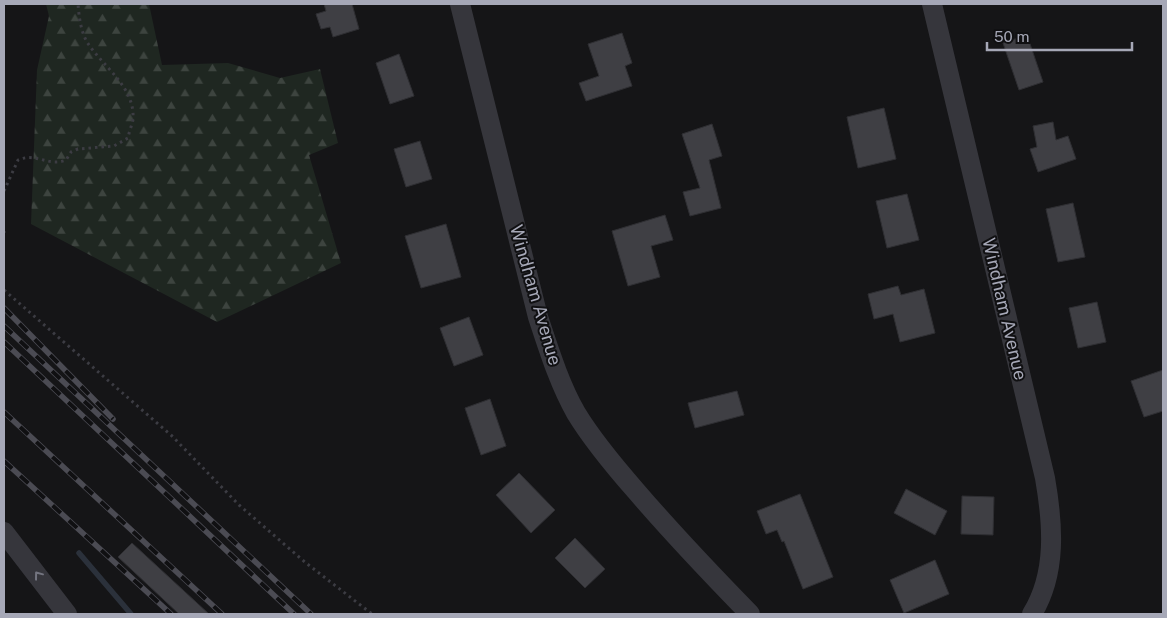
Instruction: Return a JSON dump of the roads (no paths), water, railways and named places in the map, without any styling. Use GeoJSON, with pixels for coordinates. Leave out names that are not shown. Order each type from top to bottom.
{"type":"FeatureCollection","features":[{"type":"Feature","properties":{"kind":"street","name":"Windham Avenue"},"geometry":{"type":"LineString","coordinates":[[460,4],[538,317],[566,393],[588,432],[615,466],[664,522],[750,614]]}},
{"type":"Feature","properties":{"kind":"street","name":"Windham Avenue"},"geometry":{"type":"LineString","coordinates":[[932,4],[1050,506],[1052,528],[1050,563],[1040,597],[1032,614]]}},
{"type":"Feature","properties":{"kind":"street"},"geometry":{"type":"LineString","coordinates":[[4,532],[67,614]]}},
{"type":"Feature","properties":{"kind":"waterway"},"geometry":{"type":"LineString","coordinates":[[79,553],[131,614]]}},
{"type":"Feature","properties":{"kind":"railway"},"geometry":{"type":"LineString","coordinates":[[4,308],[113,419]]}},
{"type":"Feature","properties":{"kind":"railway"},"geometry":{"type":"LineString","coordinates":[[4,326],[311,614]]}},
{"type":"Feature","properties":{"kind":"railway"},"geometry":{"type":"LineString","coordinates":[[4,342],[294,614]]}},
{"type":"Feature","properties":{"kind":"railway"},"geometry":{"type":"LineString","coordinates":[[4,412],[222,614]]}},
{"type":"Feature","properties":{"kind":"railway"},"geometry":{"type":"LineString","coordinates":[[4,461],[171,614]]}}]}
